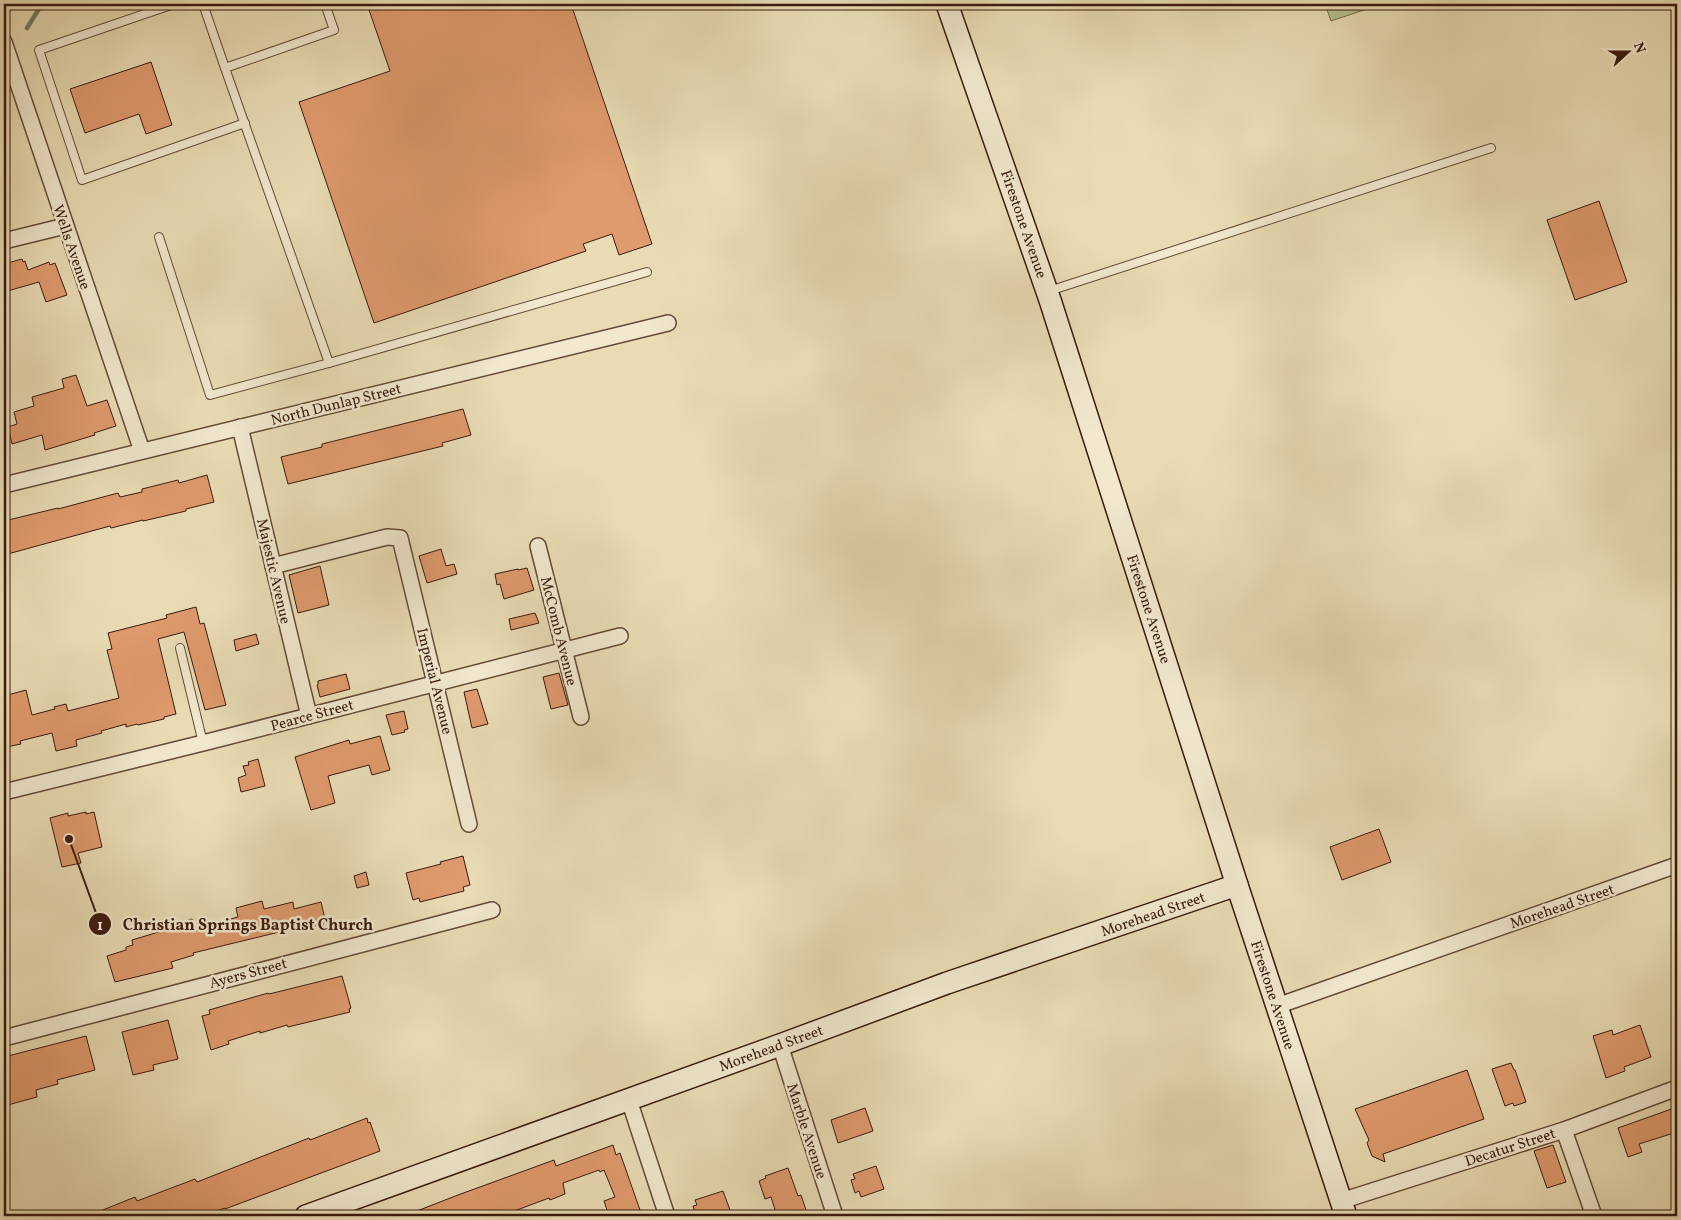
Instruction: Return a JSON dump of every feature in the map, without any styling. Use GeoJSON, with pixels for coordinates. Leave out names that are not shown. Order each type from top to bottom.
{"type":"FeatureCollection","features":[{"type":"Feature","properties":{"kind":"main road","name":"Firestone Avenue"},"geometry":{"type":"LineString","coordinates":[[947,4],[1048,292],[1237,885],[1344,1209]]}},
{"type":"Feature","properties":{"kind":"main road","name":"Morehead Street"},"geometry":{"type":"LineString","coordinates":[[306,1216],[947,983],[1237,885]]}},
{"type":"Feature","properties":{"kind":"street","name":"Wells Avenue"},"geometry":{"type":"LineString","coordinates":[[4,42],[142,451]]}},
{"type":"Feature","properties":{"kind":"street"},"geometry":{"type":"LineString","coordinates":[[4,241],[65,226]]}},
{"type":"Feature","properties":{"kind":"street","name":"North Dunlap Street"},"geometry":{"type":"LineString","coordinates":[[4,485],[668,323]]}},
{"type":"Feature","properties":{"kind":"street","name":"Majestic Avenue"},"geometry":{"type":"LineString","coordinates":[[240,427],[309,716]]}},
{"type":"Feature","properties":{"kind":"street","name":"Imperial Avenue"},"geometry":{"type":"LineString","coordinates":[[273,566],[387,537],[400,538],[469,824]]}},
{"type":"Feature","properties":{"kind":"street","name":"McComb Avenue"},"geometry":{"type":"LineString","coordinates":[[538,546],[581,716]]}},
{"type":"Feature","properties":{"kind":"street","name":"Pearce Street"},"geometry":{"type":"LineString","coordinates":[[4,792],[204,743],[620,636]]}},
{"type":"Feature","properties":{"kind":"street","name":"Morehead Street"},"geometry":{"type":"LineString","coordinates":[[1277,1006],[1677,866]]}},
{"type":"Feature","properties":{"kind":"street","name":"Ayers Street"},"geometry":{"type":"LineString","coordinates":[[4,1038],[492,910]]}},
{"type":"Feature","properties":{"kind":"street","name":"Marble Avenue"},"geometry":{"type":"LineString","coordinates":[[780,1045],[835,1216]]}},
{"type":"Feature","properties":{"kind":"street","name":"Decatur Street"},"geometry":{"type":"LineString","coordinates":[[1344,1209],[1677,1088]]}},
{"type":"Feature","properties":{"kind":"street"},"geometry":{"type":"LineString","coordinates":[[629,1100],[667,1216]]}},
{"type":"Feature","properties":{"kind":"street"},"geometry":{"type":"LineString","coordinates":[[1564,1130],[1594,1216]]}},
{"type":"Feature","properties":{"kind":"lane"},"geometry":{"type":"LineString","coordinates":[[174,4],[39,50],[82,180],[245,123]]}},
{"type":"Feature","properties":{"kind":"lane"},"geometry":{"type":"LineString","coordinates":[[203,4],[329,363]]}},
{"type":"Feature","properties":{"kind":"lane"},"geometry":{"type":"LineString","coordinates":[[226,68],[334,30],[325,4]]}},
{"type":"Feature","properties":{"kind":"lane"},"geometry":{"type":"LineString","coordinates":[[1048,292],[1491,148]]}},
{"type":"Feature","properties":{"kind":"lane"},"geometry":{"type":"LineString","coordinates":[[159,237],[210,395],[647,272]]}},
{"type":"Feature","properties":{"kind":"lane"},"geometry":{"type":"LineString","coordinates":[[180,648],[204,743]]}},
{"type":"Feature","properties":{"kind":"green space"},"geometry":{"type":"Polygon","coordinates":[[[1325,4],[1382,4],[1331,21],[1325,4]]]}},
{"type":"Feature","properties":{"kind":"building"},"geometry":{"type":"Polygon","coordinates":[[[367,4],[571,4],[652,244],[619,255],[612,234],[583,244],[586,251],[374,323],[299,102],[390,71],[367,4]]]}},
{"type":"Feature","properties":{"kind":"building"},"geometry":{"type":"Polygon","coordinates":[[[151,62],[172,125],[146,134],[139,114],[85,133],[70,89],[151,62]]]}},
{"type":"Feature","properties":{"kind":"building"},"geometry":{"type":"Polygon","coordinates":[[[1599,201],[1627,282],[1575,300],[1547,220],[1599,201]]]}},
{"type":"Feature","properties":{"kind":"building"},"geometry":{"type":"Polygon","coordinates":[[[22,259],[23,262],[25,261],[28,270],[49,262],[50,265],[55,263],[67,295],[46,302],[39,282],[4,292],[4,264],[22,259]]]}},
{"type":"Feature","properties":{"kind":"building"},"geometry":{"type":"Polygon","coordinates":[[[76,375],[87,406],[107,400],[116,426],[94,433],[95,435],[45,450],[42,435],[12,444],[8,427],[17,424],[14,412],[34,406],[32,397],[64,388],[62,379],[76,375]]]}},
{"type":"Feature","properties":{"kind":"building"},"geometry":{"type":"Polygon","coordinates":[[[463,409],[471,435],[442,443],[443,446],[288,484],[281,457],[322,447],[322,444],[463,409]]]}},
{"type":"Feature","properties":{"kind":"building"},"geometry":{"type":"Polygon","coordinates":[[[207,475],[214,502],[143,521],[111,528],[110,526],[4,555],[4,521],[118,493],[120,497],[142,492],[142,489],[178,480],[179,483],[207,475]]]}},
{"type":"Feature","properties":{"kind":"building"},"geometry":{"type":"Polygon","coordinates":[[[441,549],[446,566],[454,564],[457,574],[427,583],[419,556],[441,549]]]}},
{"type":"Feature","properties":{"kind":"building"},"geometry":{"type":"Polygon","coordinates":[[[320,566],[329,605],[298,613],[289,575],[320,566]]]}},
{"type":"Feature","properties":{"kind":"building"},"geometry":{"type":"Polygon","coordinates":[[[527,568],[534,590],[504,599],[500,584],[497,585],[495,574],[527,568]]]}},
{"type":"Feature","properties":{"kind":"building"},"geometry":{"type":"Polygon","coordinates":[[[196,607],[200,624],[204,623],[226,705],[205,710],[184,632],[158,639],[176,714],[138,725],[126,727],[126,724],[101,731],[102,733],[76,740],[77,746],[56,751],[52,733],[20,741],[21,744],[6,747],[4,737],[4,696],[26,690],[32,715],[66,704],[68,711],[119,698],[107,650],[112,649],[108,633],[167,618],[166,615],[196,607]]]}},
{"type":"Feature","properties":{"kind":"building"},"geometry":{"type":"Polygon","coordinates":[[[535,613],[539,623],[511,630],[509,619],[535,613]]]}},
{"type":"Feature","properties":{"kind":"building"},"geometry":{"type":"Polygon","coordinates":[[[256,634],[259,644],[236,651],[234,640],[256,634]]]}},
{"type":"Feature","properties":{"kind":"building"},"geometry":{"type":"Polygon","coordinates":[[[559,673],[568,705],[551,709],[543,677],[559,673]]]}},
{"type":"Feature","properties":{"kind":"building"},"geometry":{"type":"Polygon","coordinates":[[[346,674],[350,689],[320,697],[318,681],[346,674]]]}},
{"type":"Feature","properties":{"kind":"building"},"geometry":{"type":"Polygon","coordinates":[[[477,689],[488,724],[472,728],[464,692],[477,689]]]}},
{"type":"Feature","properties":{"kind":"building"},"geometry":{"type":"Polygon","coordinates":[[[404,711],[408,729],[404,730],[405,732],[392,735],[386,715],[404,711]]]}},
{"type":"Feature","properties":{"kind":"building"},"geometry":{"type":"Polygon","coordinates":[[[380,736],[390,770],[372,775],[369,765],[328,776],[335,803],[311,810],[295,757],[349,740],[350,744],[380,736]]]}},
{"type":"Feature","properties":{"kind":"building"},"geometry":{"type":"Polygon","coordinates":[[[258,759],[265,786],[241,792],[238,778],[246,775],[243,766],[249,765],[248,762],[258,759]]]}},
{"type":"Feature","properties":{"kind":"building"},"geometry":{"type":"Polygon","coordinates":[[[86,812],[86,814],[94,812],[102,847],[78,853],[81,863],[62,867],[50,818],[68,813],[68,816],[86,812]]]}},
{"type":"Feature","properties":{"kind":"building"},"geometry":{"type":"Polygon","coordinates":[[[1379,829],[1391,862],[1342,880],[1330,847],[1379,829]]]}},
{"type":"Feature","properties":{"kind":"building"},"geometry":{"type":"Polygon","coordinates":[[[463,856],[470,885],[463,887],[464,891],[420,902],[419,898],[413,900],[406,873],[463,856]]]}},
{"type":"Feature","properties":{"kind":"building"},"geometry":{"type":"Polygon","coordinates":[[[366,872],[369,885],[357,888],[354,876],[366,872]]]}},
{"type":"Feature","properties":{"kind":"building"},"geometry":{"type":"Polygon","coordinates":[[[262,901],[264,909],[293,902],[294,909],[321,902],[325,919],[323,920],[324,924],[308,928],[308,925],[193,953],[194,955],[171,962],[173,968],[115,982],[107,956],[126,950],[126,947],[133,945],[132,940],[172,928],[171,925],[192,919],[196,931],[220,924],[220,922],[238,917],[236,908],[262,901]]]}},
{"type":"Feature","properties":{"kind":"building"},"geometry":{"type":"Polygon","coordinates":[[[342,976],[351,1008],[349,1009],[350,1012],[288,1027],[287,1025],[260,1033],[260,1031],[228,1041],[229,1044],[211,1050],[202,1016],[210,1014],[209,1010],[268,993],[342,976]]]}},
{"type":"Feature","properties":{"kind":"building"},"geometry":{"type":"Polygon","coordinates":[[[168,1020],[178,1059],[153,1065],[154,1070],[133,1075],[122,1032],[168,1020]]]}},
{"type":"Feature","properties":{"kind":"building"},"geometry":{"type":"Polygon","coordinates":[[[1640,1025],[1651,1057],[1624,1067],[1625,1071],[1606,1078],[1593,1036],[1612,1030],[1613,1035],[1640,1025]]]}},
{"type":"Feature","properties":{"kind":"building"},"geometry":{"type":"Polygon","coordinates":[[[86,1036],[95,1070],[57,1080],[58,1084],[36,1090],[37,1097],[4,1106],[4,1057],[86,1036]]]}},
{"type":"Feature","properties":{"kind":"building"},"geometry":{"type":"Polygon","coordinates":[[[1511,1063],[1526,1102],[1514,1106],[1513,1103],[1505,1106],[1492,1069],[1511,1063]]]}},
{"type":"Feature","properties":{"kind":"building"},"geometry":{"type":"Polygon","coordinates":[[[1467,1070],[1484,1119],[1383,1154],[1385,1162],[1372,1156],[1367,1143],[1369,1140],[1355,1109],[1467,1070]]]}},
{"type":"Feature","properties":{"kind":"building"},"geometry":{"type":"Polygon","coordinates":[[[1677,1107],[1677,1132],[1639,1144],[1642,1152],[1628,1157],[1618,1128],[1677,1107]]]}},
{"type":"Feature","properties":{"kind":"building"},"geometry":{"type":"Polygon","coordinates":[[[865,1108],[873,1131],[838,1143],[831,1120],[865,1108]]]}},
{"type":"Feature","properties":{"kind":"building"},"geometry":{"type":"Polygon","coordinates":[[[367,1118],[380,1151],[225,1209],[202,1216],[88,1216],[135,1197],[137,1201],[195,1179],[197,1182],[309,1138],[310,1140],[367,1118]]]}},
{"type":"Feature","properties":{"kind":"building"},"geometry":{"type":"Polygon","coordinates":[[[613,1145],[616,1155],[620,1153],[640,1210],[621,1216],[609,1216],[604,1201],[615,1197],[604,1170],[600,1172],[599,1170],[563,1183],[565,1194],[501,1216],[404,1216],[554,1160],[556,1166],[613,1145]]]}},
{"type":"Feature","properties":{"kind":"building"},"geometry":{"type":"Polygon","coordinates":[[[1553,1145],[1566,1182],[1547,1188],[1534,1151],[1553,1145]]]}},
{"type":"Feature","properties":{"kind":"building"},"geometry":{"type":"Polygon","coordinates":[[[876,1166],[884,1189],[861,1197],[859,1191],[855,1193],[851,1180],[855,1179],[853,1174],[876,1166]]]}},
{"type":"Feature","properties":{"kind":"building"},"geometry":{"type":"Polygon","coordinates":[[[788,1168],[798,1196],[801,1195],[808,1216],[777,1216],[771,1197],[765,1199],[759,1181],[766,1178],[765,1176],[788,1168]]]}},
{"type":"Feature","properties":{"kind":"building"},"geometry":{"type":"Polygon","coordinates":[[[723,1191],[730,1210],[711,1216],[696,1216],[693,1206],[697,1205],[695,1200],[723,1191]]]}},
{"type":"Feature","properties":{"kind":"waterway"},"geometry":{"type":"LineString","coordinates":[[27,28],[42,4]]}},
{"type":"Feature","properties":{"kind":"place","name":"Christian Springs Baptist Church"},"geometry":{"type":"Point","coordinates":[69,839]}}]}
